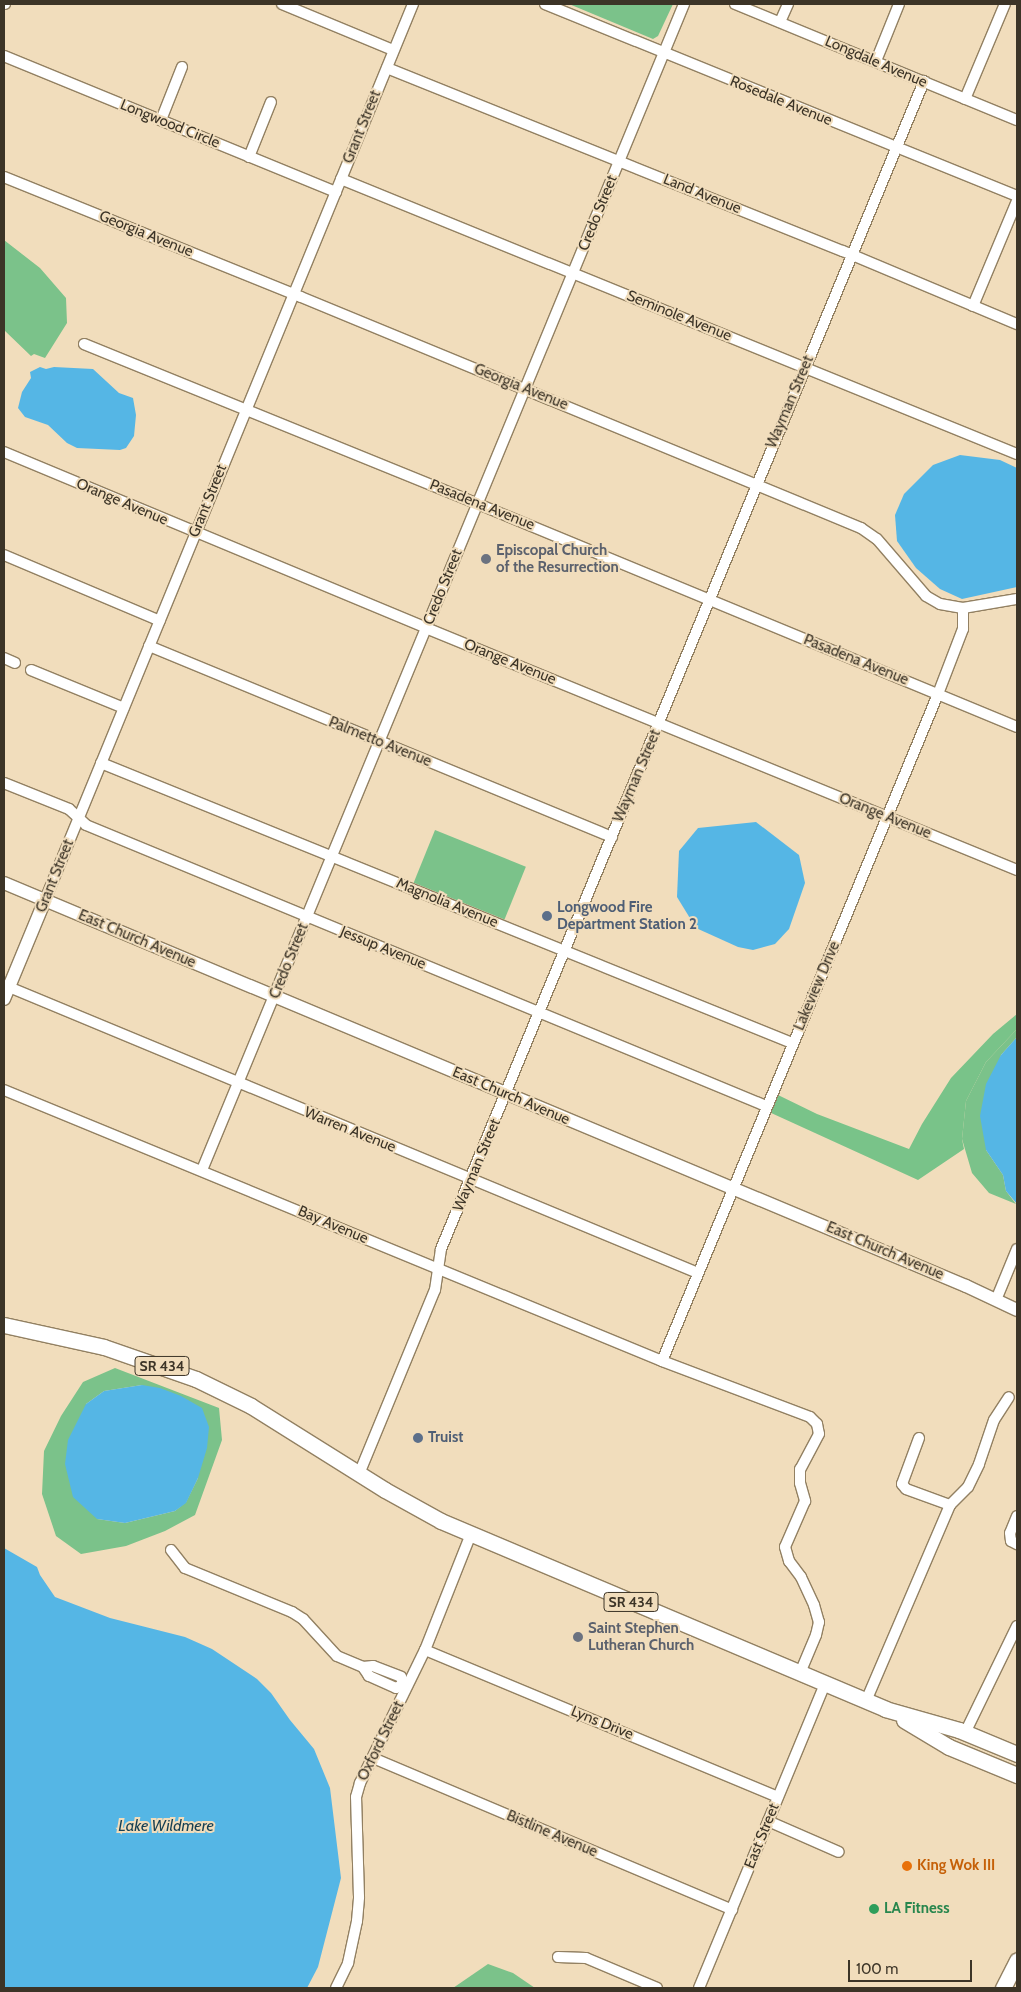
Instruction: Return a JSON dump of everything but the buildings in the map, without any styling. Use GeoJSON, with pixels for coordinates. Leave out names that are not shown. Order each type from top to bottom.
{"type":"FeatureCollection","features":[{"type":"Feature","properties":{"kind":"main road","name":"SR 434"},"geometry":{"type":"LineString","coordinates":[[4,1325],[104,1347],[196,1379],[259,1410],[413,1506],[471,1534],[885,1709],[965,1733],[1017,1754]]}},
{"type":"Feature","properties":{"kind":"main road","name":"SR 434"},"geometry":{"type":"LineString","coordinates":[[885,1709],[950,1747],[1017,1776]]}},
{"type":"Feature","properties":{"kind":"main road"},"geometry":{"type":"LineString","coordinates":[[1003,1988],[1017,1960]]}},
{"type":"Feature","properties":{"kind":"street"},"geometry":{"type":"LineString","coordinates":[[282,4],[393,50]]}},
{"type":"Feature","properties":{"kind":"street","name":"Grant Street"},"geometry":{"type":"LineString","coordinates":[[5,991],[45,900],[150,646],[194,532],[336,192],[393,50],[414,4]]}},
{"type":"Feature","properties":{"kind":"street","name":"Rosedale Avenue"},"geometry":{"type":"LineString","coordinates":[[545,4],[895,148],[1017,196]]}},
{"type":"Feature","properties":{"kind":"street","name":"Credo Street"},"geometry":{"type":"LineString","coordinates":[[202,1170],[684,4]]}},
{"type":"Feature","properties":{"kind":"street","name":"Longdale Avenue"},"geometry":{"type":"LineString","coordinates":[[735,4],[1017,120]]}},
{"type":"Feature","properties":{"kind":"street"},"geometry":{"type":"LineString","coordinates":[[780,22],[788,4]]}},
{"type":"Feature","properties":{"kind":"street"},"geometry":{"type":"LineString","coordinates":[[876,61],[900,4]]}},
{"type":"Feature","properties":{"kind":"street"},"geometry":{"type":"LineString","coordinates":[[965,99],[1005,4]]}},
{"type":"Feature","properties":{"kind":"street","name":"Longwood Circle"},"geometry":{"type":"LineString","coordinates":[[4,56],[336,192]]}},
{"type":"Feature","properties":{"kind":"street"},"geometry":{"type":"LineString","coordinates":[[161,120],[182,67]]}},
{"type":"Feature","properties":{"kind":"street","name":"Land Avenue"},"geometry":{"type":"LineString","coordinates":[[386,68],[852,254],[1017,324]]}},
{"type":"Feature","properties":{"kind":"street","name":"Wayman Street"},"geometry":{"type":"LineString","coordinates":[[359,1474],[435,1290],[441,1250],[659,724],[804,367],[924,81]]}},
{"type":"Feature","properties":{"kind":"street"},"geometry":{"type":"LineString","coordinates":[[249,156],[271,102]]}},
{"type":"Feature","properties":{"kind":"street","name":"Georgia Avenue"},"geometry":{"type":"LineString","coordinates":[[4,177],[293,293],[861,528],[877,539],[926,596],[947,606],[963,608],[1017,599]]}},
{"type":"Feature","properties":{"kind":"street","name":"Seminole Avenue"},"geometry":{"type":"LineString","coordinates":[[341,179],[1017,454]]}},
{"type":"Feature","properties":{"kind":"street"},"geometry":{"type":"LineString","coordinates":[[974,306],[1017,200]]}},
{"type":"Feature","properties":{"kind":"street","name":"Pasadena Avenue"},"geometry":{"type":"LineString","coordinates":[[84,344],[478,504],[1017,727]]}},
{"type":"Feature","properties":{"kind":"street","name":"Orange Avenue"},"geometry":{"type":"LineString","coordinates":[[4,452],[426,628],[1017,870]]}},
{"type":"Feature","properties":{"kind":"street"},"geometry":{"type":"LineString","coordinates":[[4,556],[160,621]]}},
{"type":"Feature","properties":{"kind":"street","name":"Lakeview Drive"},"geometry":{"type":"LineString","coordinates":[[662,1362],[766,1106],[938,694],[963,629],[963,608]]}},
{"type":"Feature","properties":{"kind":"street","name":"Palmetto Avenue"},"geometry":{"type":"LineString","coordinates":[[150,646],[612,837]]}},
{"type":"Feature","properties":{"kind":"street"},"geometry":{"type":"LineString","coordinates":[[4,658],[15,663]]}},
{"type":"Feature","properties":{"kind":"street"},"geometry":{"type":"LineString","coordinates":[[31,670],[124,708]]}},
{"type":"Feature","properties":{"kind":"street","name":"Magnolia Avenue"},"geometry":{"type":"LineString","coordinates":[[101,763],[332,855],[792,1044]]}},
{"type":"Feature","properties":{"kind":"street","name":"Jessup Avenue"},"geometry":{"type":"LineString","coordinates":[[4,783],[69,809],[86,825],[766,1106]]}},
{"type":"Feature","properties":{"kind":"street","name":"East Church Avenue"},"geometry":{"type":"LineString","coordinates":[[4,883],[506,1095],[733,1188],[1017,1310]]}},
{"type":"Feature","properties":{"kind":"street","name":"Warren Avenue"},"geometry":{"type":"LineString","coordinates":[[5,991],[239,1084],[698,1273]]}},
{"type":"Feature","properties":{"kind":"street","name":"Bay Avenue"},"geometry":{"type":"LineString","coordinates":[[4,1090],[202,1170],[662,1362],[810,1417],[817,1424],[819,1434],[800,1469],[800,1483],[805,1501],[785,1547],[788,1561],[800,1577],[814,1605],[819,1622],[816,1635],[800,1673]]}},
{"type":"Feature","properties":{"kind":"street"},"geometry":{"type":"LineString","coordinates":[[996,1300],[1017,1249]]}},
{"type":"Feature","properties":{"kind":"street"},"geometry":{"type":"LineString","coordinates":[[866,1701],[950,1505],[968,1487],[994,1420],[1009,1397]]}},
{"type":"Feature","properties":{"kind":"street"},"geometry":{"type":"LineString","coordinates":[[919,1438],[902,1484],[906,1489],[950,1505]]}},
{"type":"Feature","properties":{"kind":"street"},"geometry":{"type":"LineString","coordinates":[[1017,1516],[1010,1533],[1010,1541],[1017,1544]]}},
{"type":"Feature","properties":{"kind":"street","name":"Oxford Street"},"geometry":{"type":"LineString","coordinates":[[336,1988],[348,1963],[357,1921],[359,1897],[356,1797],[360,1783],[405,1685],[425,1650],[471,1534]]}},
{"type":"Feature","properties":{"kind":"street"},"geometry":{"type":"LineString","coordinates":[[171,1550],[185,1568],[292,1612],[303,1619],[337,1656],[363,1667],[373,1666],[401,1677],[405,1685]]}},
{"type":"Feature","properties":{"kind":"street"},"geometry":{"type":"LineString","coordinates":[[965,1733],[1017,1626]]}},
{"type":"Feature","properties":{"kind":"street","name":"Lyns Drive"},"geometry":{"type":"LineString","coordinates":[[425,1650],[778,1797]]}},
{"type":"Feature","properties":{"kind":"street","name":"East Street"},"geometry":{"type":"LineString","coordinates":[[700,1988],[825,1684]]}},
{"type":"Feature","properties":{"kind":"street","name":"Bistline Avenue"},"geometry":{"type":"LineString","coordinates":[[373,1758],[732,1910]]}},
{"type":"Feature","properties":{"kind":"street"},"geometry":{"type":"LineString","coordinates":[[768,1821],[839,1852]]}},
{"type":"Feature","properties":{"kind":"street"},"geometry":{"type":"LineString","coordinates":[[558,1957],[586,1958],[658,1988]]}},
{"type":"Feature","properties":{"kind":"green space"},"geometry":{"type":"Polygon","coordinates":[[[569,4],[673,4],[658,36],[653,39],[569,4]]]}},
{"type":"Feature","properties":{"kind":"green space"},"geometry":{"type":"Polygon","coordinates":[[[4,240],[40,268],[66,298],[67,323],[45,358],[34,354],[31,356],[4,330],[4,240]]]}},
{"type":"Feature","properties":{"kind":"green space"},"geometry":{"type":"Polygon","coordinates":[[[435,830],[526,867],[505,920],[414,883],[435,830]]]}},
{"type":"Feature","properties":{"kind":"green space"},"geometry":{"type":"Polygon","coordinates":[[[1017,1014],[1017,1029],[986,1062],[966,1101],[962,1139],[964,1149],[918,1180],[769,1112],[776,1094],[817,1114],[909,1149],[922,1124],[951,1078],[993,1034],[1017,1014]]]}},
{"type":"Feature","properties":{"kind":"green space"},"geometry":{"type":"Polygon","coordinates":[[[1017,1029],[1017,1037],[1001,1055],[986,1150],[1003,1175],[1006,1191],[1016,1204],[989,1193],[972,1173],[962,1139],[966,1101],[986,1062],[1017,1029]]]}},
{"type":"Feature","properties":{"kind":"green space"},"geometry":{"type":"Polygon","coordinates":[[[115,1368],[219,1408],[222,1440],[195,1515],[165,1531],[126,1546],[81,1554],[56,1536],[42,1494],[44,1451],[61,1416],[83,1382],[115,1368]],[[142,1385],[104,1391],[86,1404],[97,1519],[125,1523],[175,1511],[186,1502],[198,1478],[142,1385]]]}},
{"type":"Feature","properties":{"kind":"green space"},"geometry":{"type":"Polygon","coordinates":[[[488,1964],[513,1973],[535,1988],[453,1988],[488,1964]]]}},
{"type":"Feature","properties":{"kind":"water"},"geometry":{"type":"Polygon","coordinates":[[[40,367],[46,369],[54,367],[93,369],[119,393],[133,398],[136,415],[134,436],[126,448],[120,450],[77,448],[67,443],[48,425],[25,417],[18,408],[22,392],[31,378],[30,372],[40,367]]]}},
{"type":"Feature","properties":{"kind":"water"},"geometry":{"type":"Polygon","coordinates":[[[960,455],[1000,460],[1017,468],[1017,587],[962,599],[940,589],[916,568],[897,541],[895,515],[904,494],[933,465],[960,455]]]}},
{"type":"Feature","properties":{"kind":"water"},"geometry":{"type":"Polygon","coordinates":[[[756,822],[799,855],[805,883],[789,929],[775,944],[753,950],[738,947],[696,928],[677,897],[679,851],[698,828],[756,822]]]}},
{"type":"Feature","properties":{"kind":"water"},"geometry":{"type":"Polygon","coordinates":[[[1017,1037],[1017,1204],[1006,1191],[1003,1175],[986,1150],[980,1116],[986,1084],[1001,1055],[1017,1037]]]}},
{"type":"Feature","properties":{"kind":"water"},"geometry":{"type":"Polygon","coordinates":[[[142,1385],[160,1388],[181,1396],[202,1408],[209,1427],[207,1448],[198,1478],[186,1503],[175,1511],[125,1523],[97,1519],[73,1497],[65,1464],[68,1440],[86,1404],[104,1391],[142,1385]]]}},
{"type":"Feature","properties":{"kind":"water","name":"Lake Wildmere"},"geometry":{"type":"Polygon","coordinates":[[[4,1548],[37,1567],[40,1575],[55,1597],[110,1618],[185,1637],[212,1649],[257,1679],[271,1693],[314,1749],[330,1788],[341,1878],[318,1967],[307,1988],[4,1988],[4,1548]]]}},
{"type":"Feature","properties":{"kind":"place","name":"Episcopal Church of the Resurrection"},"geometry":{"type":"Point","coordinates":[486,559]}},
{"type":"Feature","properties":{"kind":"place","name":"Longwood Fire Department Station 2"},"geometry":{"type":"Point","coordinates":[547,916]}},
{"type":"Feature","properties":{"kind":"place","name":"Truist"},"geometry":{"type":"Point","coordinates":[418,1438]}},
{"type":"Feature","properties":{"kind":"place","name":"Saint Stephen Lutheran Church"},"geometry":{"type":"Point","coordinates":[578,1637]}},
{"type":"Feature","properties":{"kind":"place","name":"King Wok III"},"geometry":{"type":"Point","coordinates":[907,1866]}},
{"type":"Feature","properties":{"kind":"place","name":"LA Fitness"},"geometry":{"type":"Point","coordinates":[874,1909]}}]}
